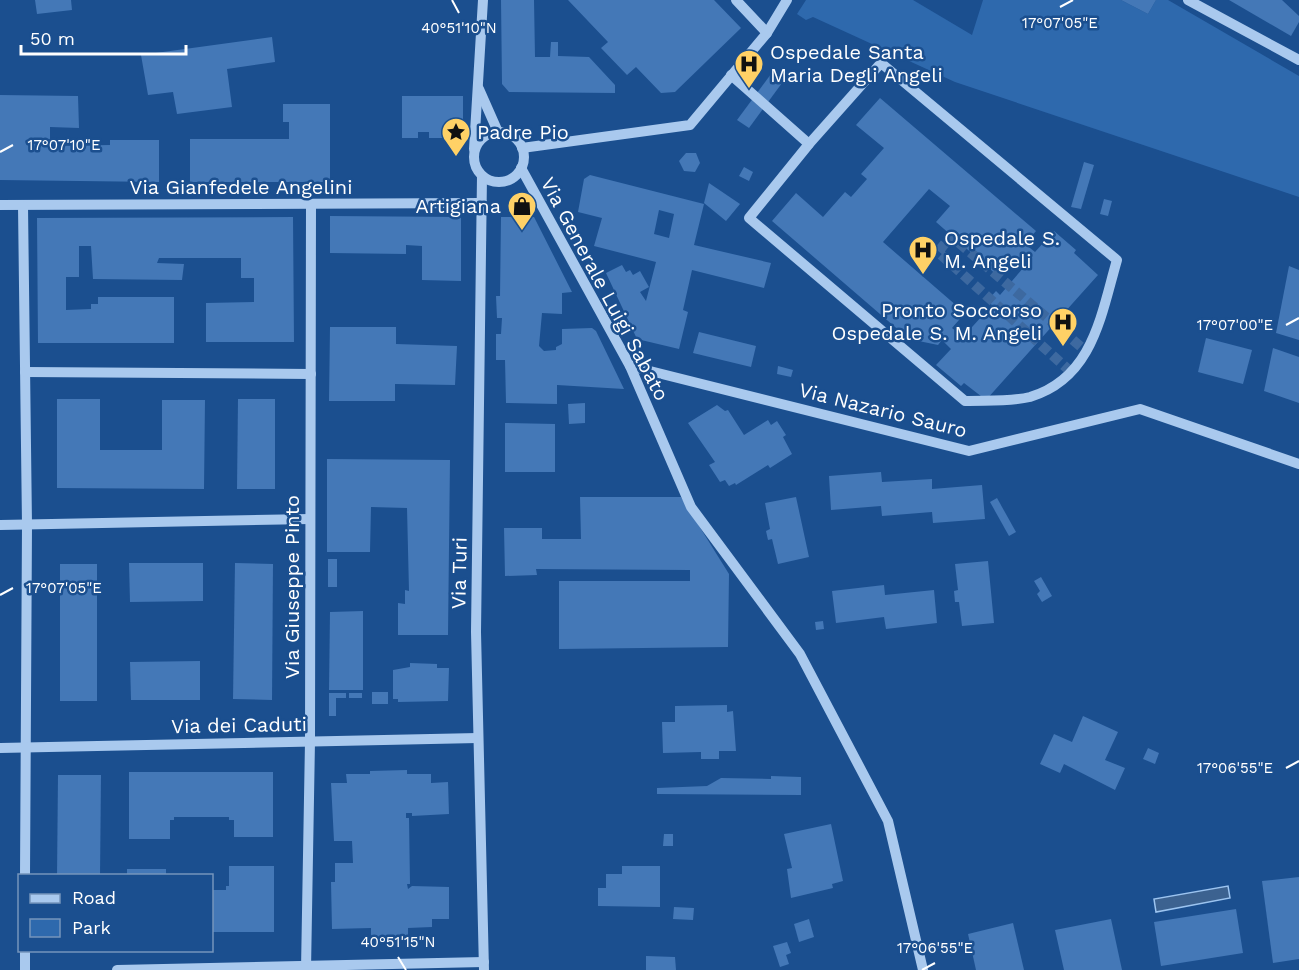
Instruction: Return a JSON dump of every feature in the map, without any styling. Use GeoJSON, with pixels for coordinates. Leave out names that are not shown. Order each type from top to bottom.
{"type":"FeatureCollection","features":[{"type":"Feature","properties":{"kind":"street"},"geometry":{"type":"LineString","coordinates":[[474,155],[479,141],[498,132],[512,136],[522,148],[521,168],[517,174],[503,182],[489,180],[477,170],[474,155],[483,0]]}},
{"type":"Feature","properties":{"kind":"street"},"geometry":{"type":"LineString","coordinates":[[736,0],[767,33]]}},
{"type":"Feature","properties":{"kind":"street"},"geometry":{"type":"LineString","coordinates":[[522,148],[690,124],[767,33],[788,0]]}},
{"type":"Feature","properties":{"kind":"street"},"geometry":{"type":"LineString","coordinates":[[1188,0],[1299,60]]}},
{"type":"Feature","properties":{"kind":"street"},"geometry":{"type":"LineString","coordinates":[[882,63],[1117,260],[1094,343],[1065,379],[1029,397],[965,401],[748,219],[809,144],[882,63]]}},
{"type":"Feature","properties":{"kind":"street"},"geometry":{"type":"LineString","coordinates":[[731,75],[809,144]]}},
{"type":"Feature","properties":{"kind":"street"},"geometry":{"type":"LineString","coordinates":[[478,87],[498,132]]}},
{"type":"Feature","properties":{"kind":"street","name":"Via Generale Luigi Sabato"},"geometry":{"type":"LineString","coordinates":[[521,168],[630,366],[690,507],[800,654],[888,821],[923,970]]}},
{"type":"Feature","properties":{"kind":"street","name":"Via Turi"},"geometry":{"type":"LineString","coordinates":[[482,176],[476,632],[484,966]]}},
{"type":"Feature","properties":{"kind":"street","name":"Via Gianfedele Angelini"},"geometry":{"type":"LineString","coordinates":[[0,205],[482,203]]}},
{"type":"Feature","properties":{"kind":"street","name":"Via Giuseppe Pinto"},"geometry":{"type":"LineString","coordinates":[[306,968],[310,741],[311,204]]}},
{"type":"Feature","properties":{"kind":"street"},"geometry":{"type":"LineString","coordinates":[[23,206],[27,525],[25,874]]}},
{"type":"Feature","properties":{"kind":"street","name":"Via Nazario Sauro"},"geometry":{"type":"LineString","coordinates":[[630,366],[969,451],[1140,409],[1299,464]]}},
{"type":"Feature","properties":{"kind":"street"},"geometry":{"type":"LineString","coordinates":[[25,372],[311,374]]}},
{"type":"Feature","properties":{"kind":"street"},"geometry":{"type":"LineString","coordinates":[[0,525],[310,519]]}},
{"type":"Feature","properties":{"kind":"street","name":"Via dei Caduti"},"geometry":{"type":"LineString","coordinates":[[0,748],[478,738]]}},
{"type":"Feature","properties":{"kind":"street"},"geometry":{"type":"LineString","coordinates":[[25,952],[25,970]]}},
{"type":"Feature","properties":{"kind":"street"},"geometry":{"type":"LineString","coordinates":[[117,970],[484,966]]}},
{"type":"Feature","properties":{"kind":"green space"},"geometry":{"type":"Polygon","coordinates":[[[806,0],[913,0],[972,35],[983,0],[1121,0],[1148,14],[1156,0],[1168,0],[1299,76],[1299,197],[955,82],[813,17],[806,20],[797,14],[806,0]]]}},
{"type":"Feature","properties":{"kind":"shaded area"},"geometry":{"type":"Polygon","coordinates":[[[1228,886],[1230,898],[1156,912],[1154,899],[1228,886]]]}},
{"type":"Feature","properties":{"kind":"building"},"geometry":{"type":"Polygon","coordinates":[[[35,0],[71,0],[72,10],[37,14],[35,0]]]}},
{"type":"Feature","properties":{"kind":"building"},"geometry":{"type":"Polygon","coordinates":[[[501,0],[534,0],[535,57],[550,57],[551,42],[558,42],[558,56],[589,57],[615,85],[615,93],[509,92],[502,84],[501,0]]]}},
{"type":"Feature","properties":{"kind":"building"},"geometry":{"type":"Polygon","coordinates":[[[568,0],[714,0],[741,28],[675,92],[661,93],[636,67],[627,75],[601,48],[608,42],[568,0]]]}},
{"type":"Feature","properties":{"kind":"building"},"geometry":{"type":"Polygon","coordinates":[[[1121,0],[1156,0],[1148,14],[1121,0]]]}},
{"type":"Feature","properties":{"kind":"building"},"geometry":{"type":"Polygon","coordinates":[[[1229,0],[1282,0],[1299,16],[1299,22],[1291,36],[1229,0]]]}},
{"type":"Feature","properties":{"kind":"building"},"geometry":{"type":"Polygon","coordinates":[[[272,37],[275,62],[227,69],[232,107],[177,114],[173,92],[148,95],[141,55],[272,37]]]}},
{"type":"Feature","properties":{"kind":"building"},"geometry":{"type":"Polygon","coordinates":[[[771,74],[782,83],[749,128],[737,120],[771,74]]]}},
{"type":"Feature","properties":{"kind":"building"},"geometry":{"type":"Polygon","coordinates":[[[0,95],[78,96],[79,128],[50,127],[50,146],[110,145],[110,140],[159,140],[159,182],[0,180],[0,95]]]}},
{"type":"Feature","properties":{"kind":"building"},"geometry":{"type":"Polygon","coordinates":[[[402,96],[463,96],[463,138],[429,138],[429,132],[418,132],[418,138],[402,138],[402,96]]]}},
{"type":"Feature","properties":{"kind":"building","name":"Ospedale S. M. Angeli"},"geometry":{"type":"Polygon","coordinates":[[[880,98],[1036,231],[1025,244],[1035,252],[1054,231],[1076,250],[1074,253],[1098,275],[986,400],[964,383],[961,386],[936,365],[951,349],[942,340],[938,345],[909,339],[772,221],[796,193],[823,217],[845,192],[851,197],[867,179],[861,174],[884,148],[856,125],[880,98]],[[929,189],[883,242],[965,313],[952,328],[963,337],[992,305],[987,301],[996,291],[1000,295],[1024,267],[1013,258],[998,276],[936,222],[950,206],[929,189]]]}},
{"type":"Feature","properties":{"kind":"building"},"geometry":{"type":"Polygon","coordinates":[[[283,104],[330,104],[330,182],[190,182],[190,139],[289,139],[289,122],[283,122],[283,104]]]}},
{"type":"Feature","properties":{"kind":"building"},"geometry":{"type":"Polygon","coordinates":[[[686,153],[696,153],[700,163],[695,172],[684,171],[679,161],[686,153]]]}},
{"type":"Feature","properties":{"kind":"building"},"geometry":{"type":"Polygon","coordinates":[[[1084,162],[1094,165],[1081,209],[1071,207],[1084,162]]]}},
{"type":"Feature","properties":{"kind":"building"},"geometry":{"type":"Polygon","coordinates":[[[744,167],[753,172],[749,181],[739,176],[744,167]]]}},
{"type":"Feature","properties":{"kind":"building"},"geometry":{"type":"Polygon","coordinates":[[[590,175],[704,204],[694,245],[771,263],[764,288],[692,270],[683,310],[688,312],[679,349],[637,339],[606,273],[622,265],[626,272],[630,270],[633,275],[640,271],[649,287],[640,292],[646,301],[656,262],[594,246],[602,218],[578,212],[584,179],[590,175]],[[659,210],[654,234],[669,238],[674,214],[659,210]]]}},
{"type":"Feature","properties":{"kind":"building"},"geometry":{"type":"Polygon","coordinates":[[[709,183],[740,204],[726,221],[704,203],[709,183]]]}},
{"type":"Feature","properties":{"kind":"building"},"geometry":{"type":"Polygon","coordinates":[[[1104,199],[1112,201],[1108,216],[1100,214],[1104,199]]]}},
{"type":"Feature","properties":{"kind":"building"},"geometry":{"type":"Polygon","coordinates":[[[330,216],[461,217],[461,281],[422,280],[422,246],[406,245],[406,254],[330,253],[330,216]]]}},
{"type":"Feature","properties":{"kind":"building"},"geometry":{"type":"Polygon","coordinates":[[[293,217],[294,342],[206,342],[206,303],[254,302],[254,278],[241,278],[241,258],[159,258],[157,263],[184,264],[182,280],[93,279],[91,246],[79,246],[79,277],[66,277],[66,310],[91,309],[91,304],[98,304],[98,297],[174,297],[174,343],[38,343],[37,218],[293,217]]]}},
{"type":"Feature","properties":{"kind":"building"},"geometry":{"type":"Polygon","coordinates":[[[501,217],[534,217],[572,292],[562,293],[562,314],[542,313],[539,346],[544,351],[556,350],[556,347],[562,344],[562,329],[592,328],[596,331],[624,389],[557,385],[557,404],[506,403],[505,360],[496,360],[496,334],[501,334],[502,318],[497,318],[496,296],[500,296],[501,217]]]}},
{"type":"Feature","properties":{"kind":"building"},"geometry":{"type":"Polygon","coordinates":[[[1289,266],[1299,270],[1299,340],[1276,333],[1289,266]]]}},
{"type":"Feature","properties":{"kind":"building"},"geometry":{"type":"Polygon","coordinates":[[[330,327],[396,327],[396,344],[457,346],[455,385],[395,384],[395,401],[329,401],[330,327]]]}},
{"type":"Feature","properties":{"kind":"building"},"geometry":{"type":"Polygon","coordinates":[[[699,332],[756,346],[751,367],[693,353],[699,332]]]}},
{"type":"Feature","properties":{"kind":"building"},"geometry":{"type":"Polygon","coordinates":[[[1206,338],[1252,350],[1243,384],[1198,372],[1206,338]]]}},
{"type":"Feature","properties":{"kind":"building"},"geometry":{"type":"Polygon","coordinates":[[[1273,348],[1299,357],[1299,403],[1264,391],[1273,348]]]}},
{"type":"Feature","properties":{"kind":"building"},"geometry":{"type":"Polygon","coordinates":[[[778,366],[793,370],[791,377],[777,374],[778,366]]]}},
{"type":"Feature","properties":{"kind":"building"},"geometry":{"type":"Polygon","coordinates":[[[57,399],[100,399],[100,450],[162,450],[162,400],[205,400],[204,489],[57,488],[57,399]]]}},
{"type":"Feature","properties":{"kind":"building"},"geometry":{"type":"Polygon","coordinates":[[[238,399],[275,399],[275,489],[237,489],[238,399]]]}},
{"type":"Feature","properties":{"kind":"building"},"geometry":{"type":"Polygon","coordinates":[[[585,403],[585,423],[569,424],[568,404],[585,403]]]}},
{"type":"Feature","properties":{"kind":"building"},"geometry":{"type":"Polygon","coordinates":[[[717,405],[725,411],[728,410],[744,435],[768,420],[771,425],[777,421],[786,435],[783,437],[792,454],[770,468],[768,465],[736,485],[735,483],[729,486],[725,480],[720,482],[709,465],[715,462],[688,423],[717,405]]]}},
{"type":"Feature","properties":{"kind":"building"},"geometry":{"type":"Polygon","coordinates":[[[505,423],[555,424],[555,472],[505,472],[505,423]]]}},
{"type":"Feature","properties":{"kind":"building"},"geometry":{"type":"Polygon","coordinates":[[[327,459],[450,460],[448,635],[398,635],[398,603],[405,604],[405,590],[409,591],[407,508],[371,507],[370,552],[327,552],[327,459]]]}},
{"type":"Feature","properties":{"kind":"building"},"geometry":{"type":"Polygon","coordinates":[[[881,472],[882,482],[932,479],[932,489],[982,485],[985,519],[933,523],[932,512],[882,516],[881,506],[831,510],[829,476],[881,472]]]}},
{"type":"Feature","properties":{"kind":"building"},"geometry":{"type":"Polygon","coordinates":[[[580,497],[681,497],[729,574],[728,647],[559,649],[559,581],[690,581],[690,570],[536,569],[537,575],[505,576],[504,528],[542,528],[542,539],[581,539],[580,497]]]}},
{"type":"Feature","properties":{"kind":"building"},"geometry":{"type":"Polygon","coordinates":[[[796,497],[809,557],[778,564],[772,539],[768,540],[766,531],[770,529],[765,503],[796,497]]]}},
{"type":"Feature","properties":{"kind":"building"},"geometry":{"type":"Polygon","coordinates":[[[997,498],[1016,532],[1009,536],[990,502],[997,498]]]}},
{"type":"Feature","properties":{"kind":"building"},"geometry":{"type":"Polygon","coordinates":[[[328,559],[337,559],[337,587],[328,587],[328,559]]]}},
{"type":"Feature","properties":{"kind":"building"},"geometry":{"type":"Polygon","coordinates":[[[988,561],[994,623],[962,626],[959,602],[955,602],[954,591],[958,590],[955,564],[988,561]]]}},
{"type":"Feature","properties":{"kind":"building"},"geometry":{"type":"Polygon","coordinates":[[[129,563],[203,563],[203,601],[130,602],[129,563]]]}},
{"type":"Feature","properties":{"kind":"building"},"geometry":{"type":"Polygon","coordinates":[[[235,563],[273,564],[272,700],[233,699],[235,563]]]}},
{"type":"Feature","properties":{"kind":"building"},"geometry":{"type":"Polygon","coordinates":[[[60,564],[97,564],[97,701],[60,701],[60,564]]]}},
{"type":"Feature","properties":{"kind":"building"},"geometry":{"type":"Polygon","coordinates":[[[1041,577],[1052,596],[1042,602],[1037,594],[1040,591],[1034,581],[1041,577]]]}},
{"type":"Feature","properties":{"kind":"building"},"geometry":{"type":"Polygon","coordinates":[[[884,585],[885,595],[934,590],[937,623],[886,629],[884,617],[836,623],[832,591],[884,585]]]}},
{"type":"Feature","properties":{"kind":"building"},"geometry":{"type":"Polygon","coordinates":[[[363,611],[363,690],[329,690],[330,612],[363,611]]]}},
{"type":"Feature","properties":{"kind":"building"},"geometry":{"type":"Polygon","coordinates":[[[823,621],[824,629],[816,630],[815,622],[823,621]]]}},
{"type":"Feature","properties":{"kind":"building"},"geometry":{"type":"Polygon","coordinates":[[[200,661],[200,700],[131,700],[130,662],[200,661]]]}},
{"type":"Feature","properties":{"kind":"building"},"geometry":{"type":"Polygon","coordinates":[[[410,663],[437,664],[437,668],[449,668],[448,701],[398,702],[398,699],[393,699],[393,670],[410,667],[410,663]]]}},
{"type":"Feature","properties":{"kind":"building"},"geometry":{"type":"Polygon","coordinates":[[[372,692],[388,692],[388,704],[372,704],[372,692]]]}},
{"type":"Feature","properties":{"kind":"building"},"geometry":{"type":"Polygon","coordinates":[[[329,693],[346,693],[346,698],[336,698],[336,716],[329,716],[329,693]]]}},
{"type":"Feature","properties":{"kind":"building"},"geometry":{"type":"Polygon","coordinates":[[[349,693],[362,693],[362,698],[349,698],[349,693]]]}},
{"type":"Feature","properties":{"kind":"building"},"geometry":{"type":"Polygon","coordinates":[[[727,705],[727,712],[733,711],[736,751],[719,751],[719,759],[701,759],[701,752],[663,753],[662,722],[675,722],[675,706],[727,705]]]}},
{"type":"Feature","properties":{"kind":"building"},"geometry":{"type":"Polygon","coordinates":[[[1083,716],[1118,732],[1105,760],[1125,768],[1115,790],[1064,764],[1060,773],[1040,764],[1054,734],[1072,742],[1083,716]]]}},
{"type":"Feature","properties":{"kind":"building"},"geometry":{"type":"Polygon","coordinates":[[[1148,748],[1159,753],[1155,764],[1143,759],[1148,748]]]}},
{"type":"Feature","properties":{"kind":"building"},"geometry":{"type":"Polygon","coordinates":[[[407,770],[407,774],[431,774],[431,783],[448,782],[449,814],[412,816],[412,813],[406,813],[406,818],[409,818],[410,884],[407,884],[408,889],[412,886],[449,887],[449,919],[432,919],[432,927],[408,928],[408,939],[394,939],[394,943],[371,943],[371,928],[332,929],[331,882],[335,882],[335,863],[353,863],[352,841],[334,841],[331,783],[347,783],[346,774],[407,770]]]}},
{"type":"Feature","properties":{"kind":"building"},"geometry":{"type":"Polygon","coordinates":[[[129,772],[273,772],[273,837],[234,837],[234,820],[229,820],[229,817],[174,817],[174,820],[170,820],[170,839],[129,839],[129,772]]]}},
{"type":"Feature","properties":{"kind":"building"},"geometry":{"type":"Polygon","coordinates":[[[58,775],[101,775],[100,874],[57,874],[58,775]]]}},
{"type":"Feature","properties":{"kind":"building"},"geometry":{"type":"Polygon","coordinates":[[[771,776],[801,777],[801,795],[657,794],[657,788],[707,786],[721,778],[771,779],[771,776]]]}},
{"type":"Feature","properties":{"kind":"building"},"geometry":{"type":"Polygon","coordinates":[[[831,824],[843,881],[832,884],[833,888],[791,898],[787,869],[792,868],[784,834],[831,824]]]}},
{"type":"Feature","properties":{"kind":"building"},"geometry":{"type":"Polygon","coordinates":[[[664,834],[673,834],[673,846],[663,846],[664,834]]]}},
{"type":"Feature","properties":{"kind":"building"},"geometry":{"type":"Polygon","coordinates":[[[229,866],[274,866],[274,932],[213,932],[213,890],[226,890],[226,886],[229,886],[229,866]]]}},
{"type":"Feature","properties":{"kind":"building"},"geometry":{"type":"Polygon","coordinates":[[[622,866],[660,866],[660,907],[598,906],[598,888],[606,888],[606,874],[622,874],[622,866]]]}},
{"type":"Feature","properties":{"kind":"building"},"geometry":{"type":"Polygon","coordinates":[[[127,869],[166,869],[166,874],[127,874],[127,869]]]}},
{"type":"Feature","properties":{"kind":"building"},"geometry":{"type":"Polygon","coordinates":[[[1299,877],[1299,959],[1273,963],[1262,881],[1299,877]]]}},
{"type":"Feature","properties":{"kind":"building"},"geometry":{"type":"Polygon","coordinates":[[[674,907],[694,908],[693,920],[673,919],[674,907]]]}},
{"type":"Feature","properties":{"kind":"building"},"geometry":{"type":"Polygon","coordinates":[[[1236,909],[1243,953],[1161,966],[1154,922],[1236,909]]]}},
{"type":"Feature","properties":{"kind":"building"},"geometry":{"type":"Polygon","coordinates":[[[809,919],[814,937],[799,942],[794,924],[809,919]]]}},
{"type":"Feature","properties":{"kind":"building"},"geometry":{"type":"Polygon","coordinates":[[[1111,919],[1122,970],[1064,970],[1055,930],[1111,919]]]}},
{"type":"Feature","properties":{"kind":"building"},"geometry":{"type":"Polygon","coordinates":[[[1013,923],[1024,970],[976,970],[968,934],[1013,923]]]}},
{"type":"Feature","properties":{"kind":"building"},"geometry":{"type":"Polygon","coordinates":[[[787,942],[791,953],[786,955],[789,964],[780,967],[773,946],[787,942]]]}},
{"type":"Feature","properties":{"kind":"building"},"geometry":{"type":"Polygon","coordinates":[[[646,956],[675,957],[676,970],[646,970],[646,956]]]}},
{"type":"Feature","properties":{"kind":"tunnel"},"geometry":{"type":"LineString","coordinates":[[1071,372],[938,252],[951,236],[1087,352]]}},
{"type":"Feature","properties":{"kind":"place","name":"Ospedale Santa Maria Degli Angeli"},"geometry":{"type":"Point","coordinates":[749,90]}},
{"type":"Feature","properties":{"kind":"place","name":"Padre Pio"},"geometry":{"type":"Point","coordinates":[456,158]}},
{"type":"Feature","properties":{"kind":"place","name":"Artigiana"},"geometry":{"type":"Point","coordinates":[522,232]}},
{"type":"Feature","properties":{"kind":"place","name":"Ospedale S. M. Angeli"},"geometry":{"type":"Point","coordinates":[923,276]}},
{"type":"Feature","properties":{"kind":"place","name":"Pronto Soccorso Ospedale S. M. Angeli"},"geometry":{"type":"Point","coordinates":[1063,348]}}]}
